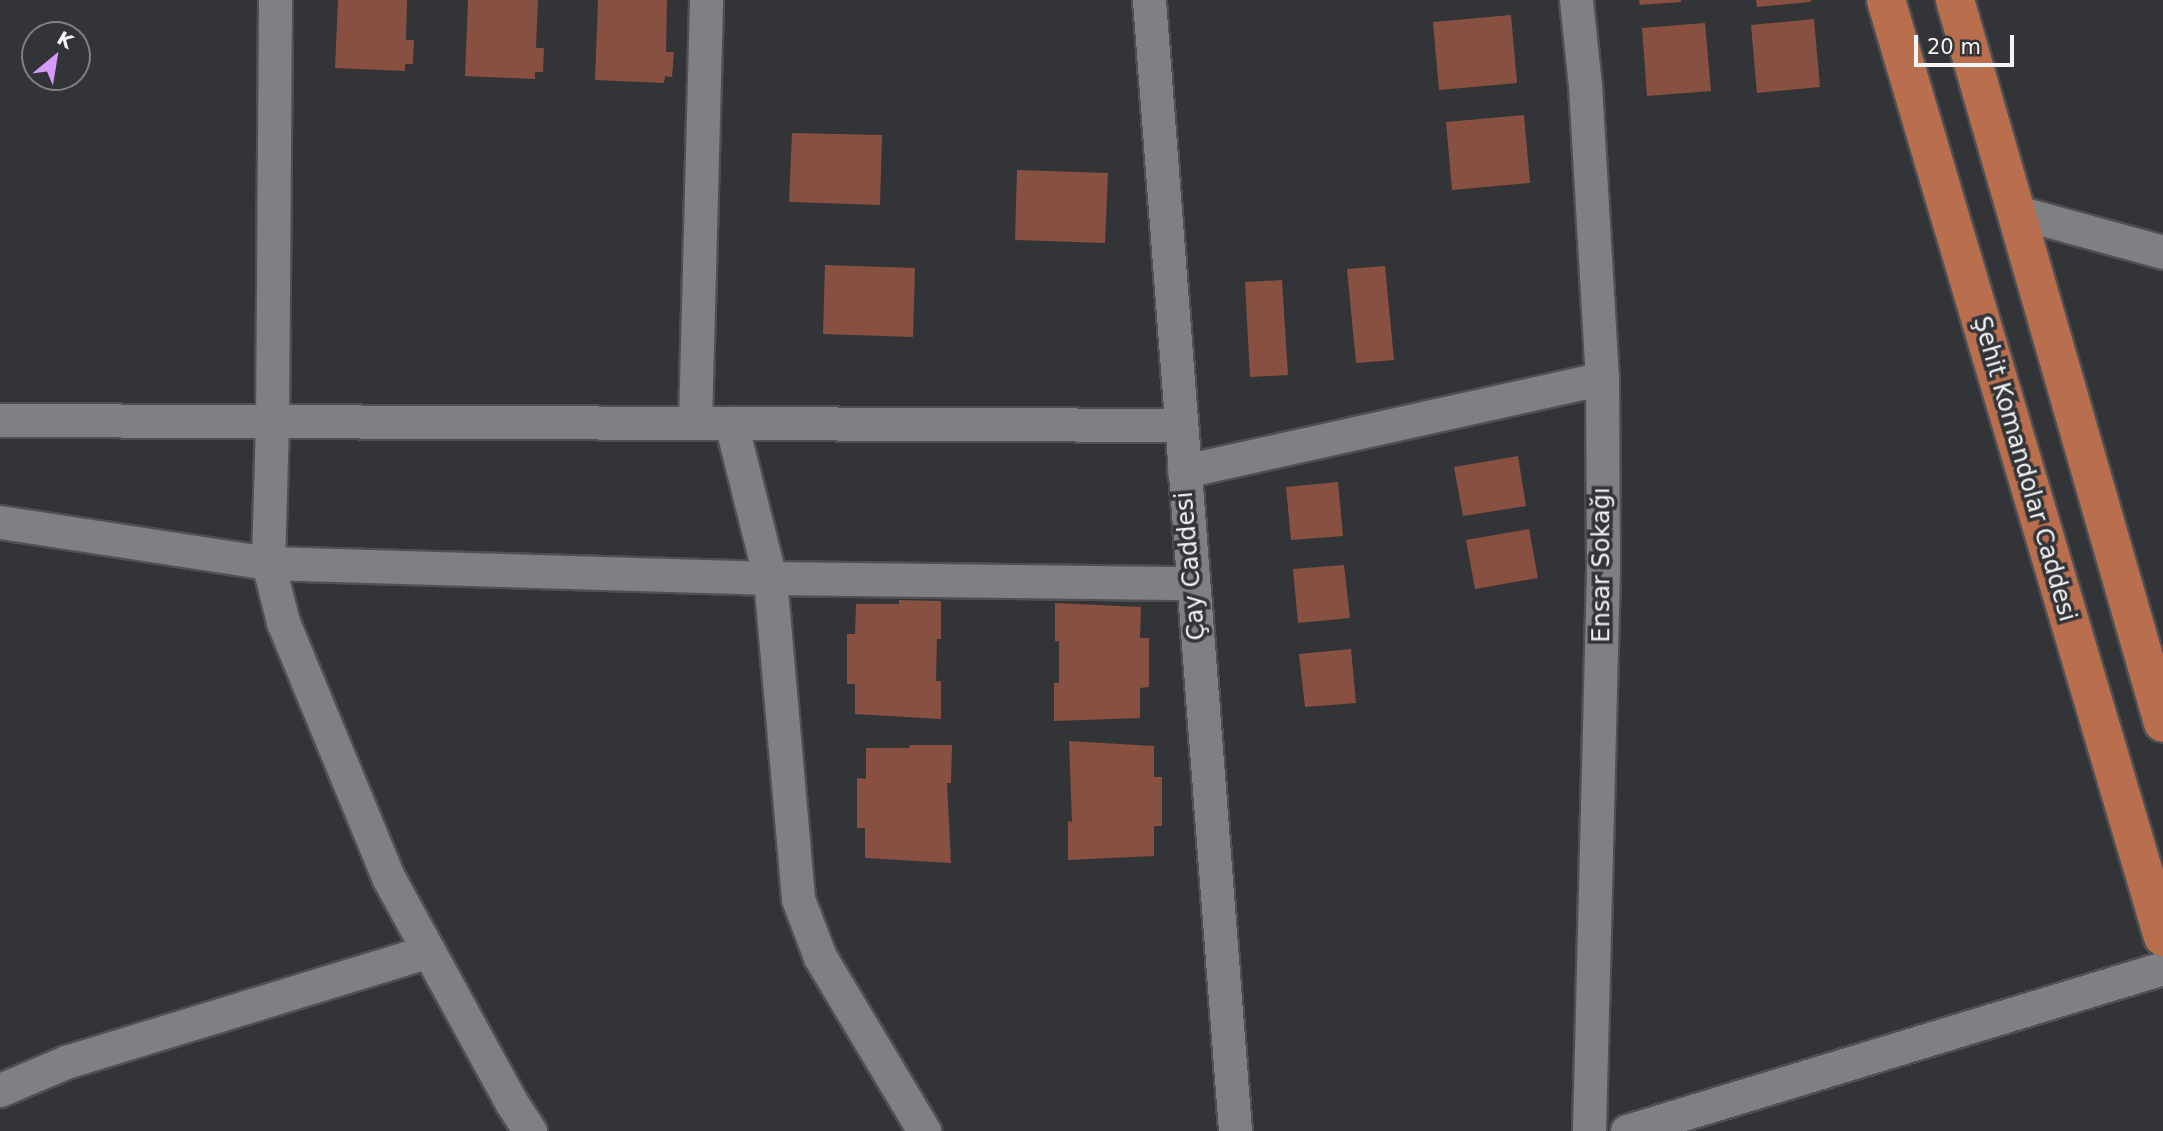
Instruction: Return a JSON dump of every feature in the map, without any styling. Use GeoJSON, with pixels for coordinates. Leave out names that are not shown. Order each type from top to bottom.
{"type":"FeatureCollection","features":[{"type":"Feature","properties":{"kind":"main road","name":"Şehit Komandolar Caddesi"},"geometry":{"type":"LineString","coordinates":[[1886,0],[2163,937]]}},
{"type":"Feature","properties":{"kind":"main road"},"geometry":{"type":"LineString","coordinates":[[1955,0],[2163,723]]}},
{"type":"Feature","properties":{"kind":"street"},"geometry":{"type":"LineString","coordinates":[[275,0],[272,421],[268,563],[283,622],[388,877],[511,1102],[530,1131]]}},
{"type":"Feature","properties":{"kind":"street"},"geometry":{"type":"LineString","coordinates":[[695,422],[706,0]]}},
{"type":"Feature","properties":{"kind":"street","name":"Çay Caddesi"},"geometry":{"type":"LineString","coordinates":[[1149,0],[1235,1131]]}},
{"type":"Feature","properties":{"kind":"street","name":"Ensar Sokağı"},"geometry":{"type":"LineString","coordinates":[[1576,0],[1585,85],[1602,378],[1603,569],[1589,1131]]}},
{"type":"Feature","properties":{"kind":"street"},"geometry":{"type":"LineString","coordinates":[[2017,212],[2163,252]]}},
{"type":"Feature","properties":{"kind":"street"},"geometry":{"type":"LineString","coordinates":[[1184,471],[1602,378]]}},
{"type":"Feature","properties":{"kind":"street"},"geometry":{"type":"LineString","coordinates":[[0,420],[1180,425]]}},
{"type":"Feature","properties":{"kind":"street"},"geometry":{"type":"LineString","coordinates":[[731,423],[770,578],[798,900],[820,957],[923,1131]]}},
{"type":"Feature","properties":{"kind":"street"},"geometry":{"type":"LineString","coordinates":[[0,522],[268,563],[770,578],[1193,583]]}},
{"type":"Feature","properties":{"kind":"street"},"geometry":{"type":"LineString","coordinates":[[0,1090],[66,1062],[428,951]]}},
{"type":"Feature","properties":{"kind":"street"},"geometry":{"type":"LineString","coordinates":[[1641,1129],[2163,968]]}},
{"type":"Feature","properties":{"kind":"building"},"geometry":{"type":"Polygon","coordinates":[[[338,0],[407,0],[406,40],[414,40],[413,64],[405,64],[405,71],[335,68],[338,0]]]}},
{"type":"Feature","properties":{"kind":"building"},"geometry":{"type":"Polygon","coordinates":[[[468,0],[538,0],[536,48],[544,48],[543,72],[535,72],[535,79],[465,76],[468,0]]]}},
{"type":"Feature","properties":{"kind":"building"},"geometry":{"type":"Polygon","coordinates":[[[598,0],[667,0],[666,52],[674,52],[672,77],[665,76],[664,83],[595,80],[598,0]]]}},
{"type":"Feature","properties":{"kind":"building"},"geometry":{"type":"Polygon","coordinates":[[[1639,0],[1681,0],[1681,2],[1640,5],[1639,0]]]}},
{"type":"Feature","properties":{"kind":"building"},"geometry":{"type":"Polygon","coordinates":[[[1756,0],[1811,0],[1811,2],[1757,7],[1756,0]]]}},
{"type":"Feature","properties":{"kind":"building"},"geometry":{"type":"Polygon","coordinates":[[[1511,15],[1517,83],[1439,90],[1433,22],[1511,15]]]}},
{"type":"Feature","properties":{"kind":"building"},"geometry":{"type":"Polygon","coordinates":[[[1814,19],[1820,87],[1757,93],[1751,25],[1814,19]]]}},
{"type":"Feature","properties":{"kind":"building"},"geometry":{"type":"Polygon","coordinates":[[[1705,23],[1711,91],[1647,96],[1642,28],[1705,23]]]}},
{"type":"Feature","properties":{"kind":"building"},"geometry":{"type":"Polygon","coordinates":[[[1524,115],[1530,183],[1452,190],[1446,122],[1524,115]]]}},
{"type":"Feature","properties":{"kind":"building"},"geometry":{"type":"Polygon","coordinates":[[[792,133],[882,135],[880,205],[789,202],[792,133]]]}},
{"type":"Feature","properties":{"kind":"building"},"geometry":{"type":"Polygon","coordinates":[[[1017,170],[1108,173],[1105,243],[1015,240],[1017,170]]]}},
{"type":"Feature","properties":{"kind":"building"},"geometry":{"type":"Polygon","coordinates":[[[825,265],[915,268],[913,337],[823,334],[825,265]]]}},
{"type":"Feature","properties":{"kind":"building"},"geometry":{"type":"Polygon","coordinates":[[[1385,266],[1394,360],[1356,363],[1347,269],[1385,266]]]}},
{"type":"Feature","properties":{"kind":"building"},"geometry":{"type":"Polygon","coordinates":[[[1282,280],[1288,375],[1250,377],[1245,282],[1282,280]]]}},
{"type":"Feature","properties":{"kind":"building"},"geometry":{"type":"Polygon","coordinates":[[[1518,456],[1526,506],[1463,516],[1454,467],[1518,456]]]}},
{"type":"Feature","properties":{"kind":"building"},"geometry":{"type":"Polygon","coordinates":[[[1338,482],[1343,536],[1291,540],[1286,487],[1338,482]]]}},
{"type":"Feature","properties":{"kind":"building"},"geometry":{"type":"Polygon","coordinates":[[[1529,529],[1538,578],[1475,589],[1466,540],[1529,529]]]}},
{"type":"Feature","properties":{"kind":"building"},"geometry":{"type":"Polygon","coordinates":[[[1344,565],[1350,618],[1298,623],[1293,569],[1344,565]]]}},
{"type":"Feature","properties":{"kind":"building"},"geometry":{"type":"Polygon","coordinates":[[[899,600],[941,601],[941,639],[937,639],[936,681],[941,681],[941,719],[855,714],[855,684],[847,684],[847,634],[855,634],[856,604],[899,604],[899,600]]]}},
{"type":"Feature","properties":{"kind":"building"},"geometry":{"type":"Polygon","coordinates":[[[1055,603],[1141,607],[1140,638],[1149,638],[1149,687],[1140,688],[1140,718],[1054,721],[1054,683],[1059,683],[1055,603]]]}},
{"type":"Feature","properties":{"kind":"building"},"geometry":{"type":"Polygon","coordinates":[[[1351,649],[1356,703],[1305,707],[1299,654],[1351,649]]]}},
{"type":"Feature","properties":{"kind":"building"},"geometry":{"type":"Polygon","coordinates":[[[1069,741],[1154,746],[1154,777],[1162,777],[1162,826],[1154,826],[1154,856],[1068,860],[1068,821],[1072,822],[1069,741]]]}},
{"type":"Feature","properties":{"kind":"building"},"geometry":{"type":"Polygon","coordinates":[[[910,745],[952,745],[951,783],[947,783],[951,863],[865,858],[865,828],[857,828],[857,778],[866,779],[866,748],[909,748],[910,745]]]}}]}
